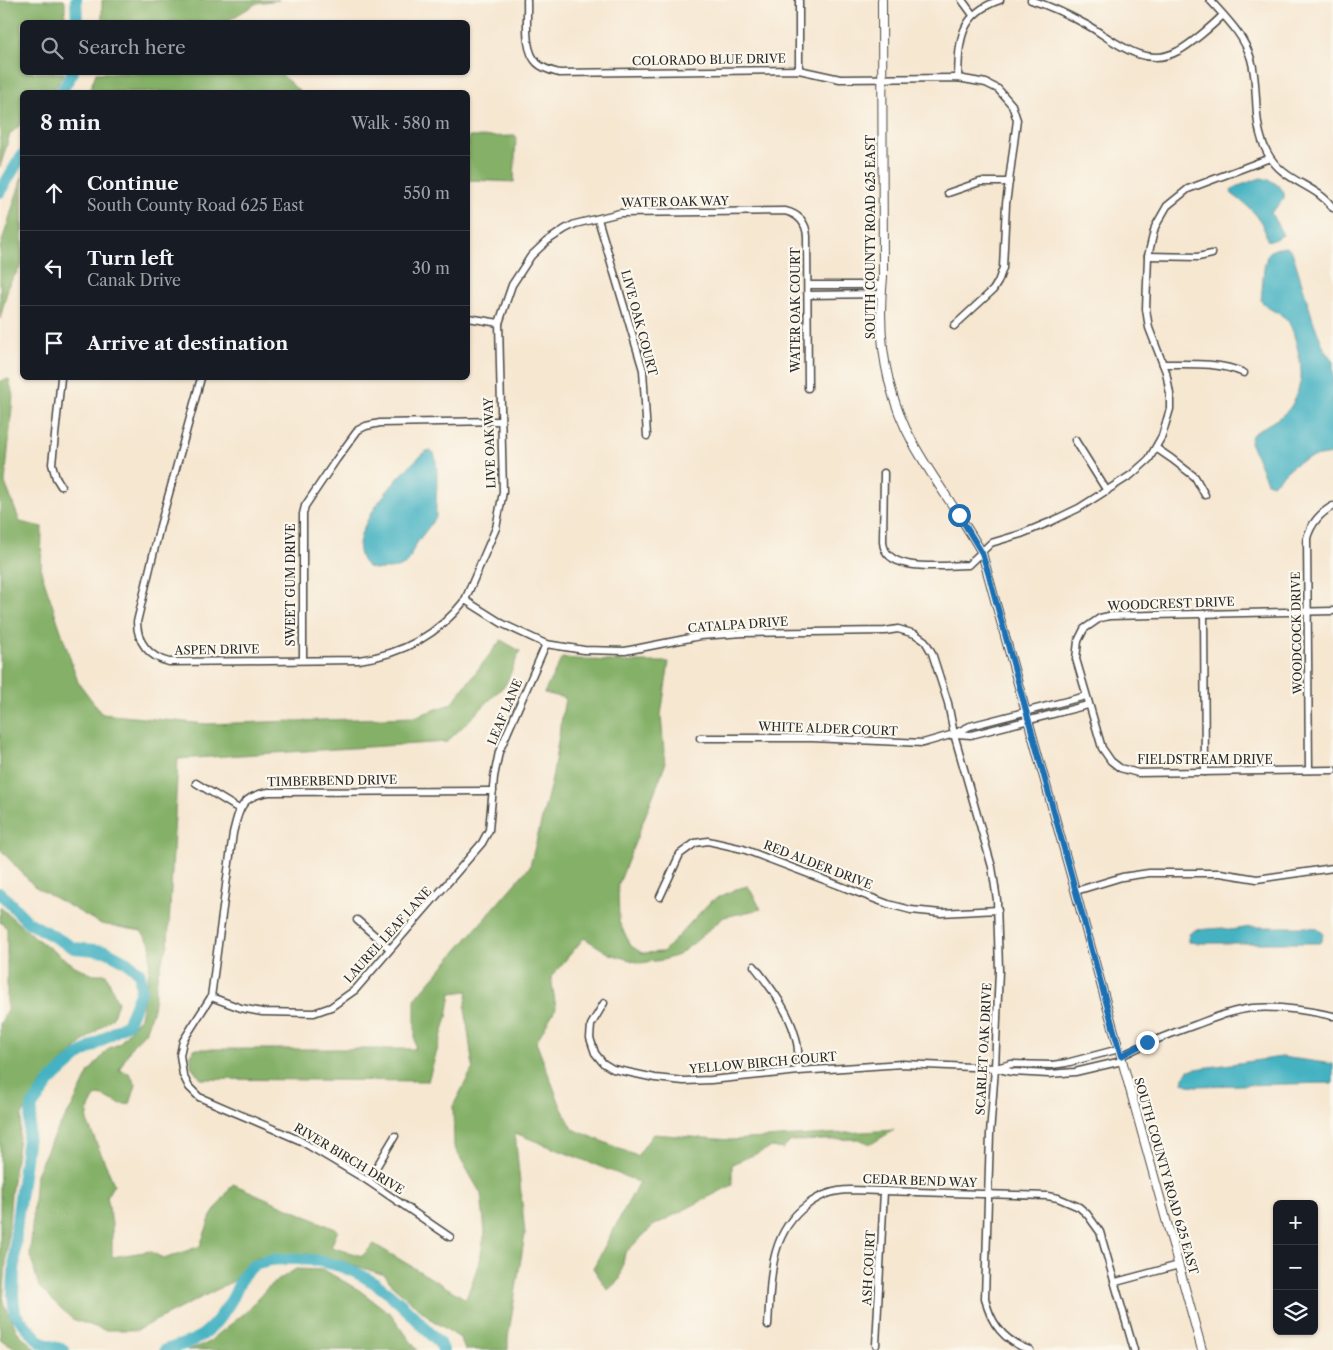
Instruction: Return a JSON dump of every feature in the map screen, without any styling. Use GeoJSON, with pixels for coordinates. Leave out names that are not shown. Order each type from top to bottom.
{"type":"FeatureCollection","features":[{"type":"Feature","properties":{"kind":"street","name":"COLORADO BLUE DRIVE"},"geometry":{"type":"LineString","coordinates":[[528,0],[528,40],[530,52],[537,63],[546,69],[559,73],[799,70],[840,79],[958,78],[986,83],[1004,94],[1012,105],[1017,117],[1017,129],[1009,182],[1004,259],[1001,276],[992,290],[954,326]]}},
{"type":"Feature","properties":{"kind":"street"},"geometry":{"type":"LineString","coordinates":[[799,0],[799,70]]}},
{"type":"Feature","properties":{"kind":"street","name":"SOUTH COUNTY ROAD 625 EAST"},"geometry":{"type":"LineString","coordinates":[[882,0],[881,294],[882,345],[888,378],[898,410],[913,443],[982,553],[1202,1350]]}},
{"type":"Feature","properties":{"kind":"street"},"geometry":{"type":"LineString","coordinates":[[962,0],[973,15]]}},
{"type":"Feature","properties":{"kind":"street"},"geometry":{"type":"LineString","coordinates":[[958,78],[960,42],[965,27],[973,15],[985,6],[1000,0]]}},
{"type":"Feature","properties":{"kind":"street"},"geometry":{"type":"LineString","coordinates":[[1031,0],[1073,17],[1124,49],[1147,56],[1162,56],[1178,51],[1223,15]]}},
{"type":"Feature","properties":{"kind":"street"},"geometry":{"type":"LineString","coordinates":[[1210,0],[1239,34],[1251,60],[1262,143],[1270,158],[1287,176],[1308,186],[1332,203]]}},
{"type":"Feature","properties":{"kind":"street"},"geometry":{"type":"LineString","coordinates":[[884,473],[883,542],[885,552],[901,563],[912,565],[968,565],[991,543],[1022,534],[1079,508],[1138,470],[1149,459],[1156,448],[1165,429],[1170,409],[1168,384],[1163,364],[1146,314],[1148,256],[1157,221],[1167,206],[1180,194],[1196,184],[1270,158]]}},
{"type":"Feature","properties":{"kind":"street"},"geometry":{"type":"LineString","coordinates":[[948,193],[980,182],[1009,182]]}},
{"type":"Feature","properties":{"kind":"street","name":"WATER OAK WAY"},"geometry":{"type":"LineString","coordinates":[[499,323],[512,285],[531,256],[547,241],[575,224],[620,213],[785,211],[801,219],[807,231]]}},
{"type":"Feature","properties":{"kind":"street","name":"LIVE OAK COURT"},"geometry":{"type":"LineString","coordinates":[[598,219],[643,370],[647,436]]}},
{"type":"Feature","properties":{"kind":"street","name":"WATER OAK COURT"},"geometry":{"type":"LineString","coordinates":[[807,231],[808,388]]}},
{"type":"Feature","properties":{"kind":"street"},"geometry":{"type":"LineString","coordinates":[[1148,256],[1198,257],[1212,254]]}},
{"type":"Feature","properties":{"kind":"street"},"geometry":{"type":"LineString","coordinates":[[808,285],[882,285]]}},
{"type":"Feature","properties":{"kind":"street"},"geometry":{"type":"LineString","coordinates":[[808,294],[881,294]]}},
{"type":"Feature","properties":{"kind":"street"},"geometry":{"type":"LineString","coordinates":[[470,318],[499,323]]}},
{"type":"Feature","properties":{"kind":"street","name":"LIVE OAK WAY"},"geometry":{"type":"LineString","coordinates":[[465,600],[496,528],[501,510],[504,480],[500,421],[499,323]]}},
{"type":"Feature","properties":{"kind":"street"},"geometry":{"type":"LineString","coordinates":[[1163,364],[1222,366],[1244,373]]}},
{"type":"Feature","properties":{"kind":"street"},"geometry":{"type":"LineString","coordinates":[[61,380],[52,464],[56,478],[61,486]]}},
{"type":"Feature","properties":{"kind":"street","name":"ASPEN DRIVE"},"geometry":{"type":"LineString","coordinates":[[200,380],[138,614],[138,634],[148,650],[157,658],[169,662],[359,660],[376,658],[399,651],[421,640],[449,619],[465,600]]}},
{"type":"Feature","properties":{"kind":"street","name":"SWEET GUM DRIVE"},"geometry":{"type":"LineString","coordinates":[[303,660],[303,514],[305,506],[358,430],[380,423],[500,421]]}},
{"type":"Feature","properties":{"kind":"street"},"geometry":{"type":"LineString","coordinates":[[1075,440],[1107,491]]}},
{"type":"Feature","properties":{"kind":"street"},"geometry":{"type":"LineString","coordinates":[[1156,448],[1195,477],[1205,495]]}},
{"type":"Feature","properties":{"kind":"street","name":"WOODCOCK DRIVE"},"geometry":{"type":"LineString","coordinates":[[1309,770],[1307,560],[1309,532],[1316,519],[1333,506]]}},
{"type":"Feature","properties":{"kind":"street","name":"CATALPA DRIVE"},"geometry":{"type":"LineString","coordinates":[[465,600],[503,624],[546,644],[584,650],[625,651],[700,636],[743,633],[904,630],[920,637],[932,653],[948,703],[954,734]]}},
{"type":"Feature","properties":{"kind":"street","name":"WOODCREST DRIVE"},"geometry":{"type":"LineString","coordinates":[[1086,696],[1076,659],[1076,649],[1081,634],[1090,624],[1100,618],[1109,616],[1333,611]]}},
{"type":"Feature","properties":{"kind":"street"},"geometry":{"type":"LineString","coordinates":[[1204,614],[1205,772]]}},
{"type":"Feature","properties":{"kind":"street","name":"LEAF LANE"},"geometry":{"type":"LineString","coordinates":[[493,791],[499,752],[546,644]]}},
{"type":"Feature","properties":{"kind":"street"},"geometry":{"type":"LineString","coordinates":[[1026,713],[1086,696]]}},
{"type":"Feature","properties":{"kind":"street","name":"FIELDSTREAM DRIVE"},"geometry":{"type":"LineString","coordinates":[[1086,696],[1102,748],[1111,761],[1120,768],[1138,773],[1333,770]]}},
{"type":"Feature","properties":{"kind":"street"},"geometry":{"type":"LineString","coordinates":[[1028,722],[1088,705]]}},
{"type":"Feature","properties":{"kind":"street","name":"WHITE ALDER COURT"},"geometry":{"type":"LineString","coordinates":[[700,738],[812,738],[923,743],[954,734],[970,726],[1026,713]]}},
{"type":"Feature","properties":{"kind":"street","name":"WHITE ALDER COURT"},"geometry":{"type":"LineString","coordinates":[[954,734],[971,736],[1028,722]]}},
{"type":"Feature","properties":{"kind":"street","name":"SCARLET OAK DRIVE"},"geometry":{"type":"LineString","coordinates":[[954,734],[992,867],[998,910],[999,970],[984,1287],[987,1308],[1000,1332],[1018,1345],[1030,1350]]}},
{"type":"Feature","properties":{"kind":"street"},"geometry":{"type":"LineString","coordinates":[[196,783],[239,809],[232,833],[211,997]]}},
{"type":"Feature","properties":{"kind":"street","name":"TIMBERBEND DRIVE"},"geometry":{"type":"LineString","coordinates":[[239,809],[248,799],[269,792],[493,791]]}},
{"type":"Feature","properties":{"kind":"street","name":"LAUREL LEAF LANE"},"geometry":{"type":"LineString","coordinates":[[211,997],[240,1008],[262,1012],[314,1013],[331,1007],[355,990],[446,887],[482,843],[489,830],[493,791]]}},
{"type":"Feature","properties":{"kind":"street","name":"RED ALDER DRIVE"},"geometry":{"type":"LineString","coordinates":[[660,897],[680,854],[695,843],[708,840],[743,849],[888,904],[912,910],[941,913],[998,910]]}},
{"type":"Feature","properties":{"kind":"street"},"geometry":{"type":"LineString","coordinates":[[1076,891],[1122,877],[1149,873],[1220,873],[1257,879],[1333,868]]}},
{"type":"Feature","properties":{"kind":"street"},"geometry":{"type":"LineString","coordinates":[[357,920],[390,949]]}},
{"type":"Feature","properties":{"kind":"street"},"geometry":{"type":"LineString","coordinates":[[754,966],[778,996],[797,1043],[799,1071]]}},
{"type":"Feature","properties":{"kind":"street","name":"RIVER BIRCH DRIVE"},"geometry":{"type":"LineString","coordinates":[[211,997],[183,1041],[181,1048],[181,1068],[189,1087],[199,1097],[299,1140],[368,1181],[450,1237]]}},
{"type":"Feature","properties":{"kind":"street","name":"YELLOW BIRCH COURT"},"geometry":{"type":"LineString","coordinates":[[604,1003],[595,1015],[591,1025],[591,1044],[601,1061],[613,1069],[655,1078],[684,1081],[902,1064],[995,1068],[1012,1072],[1049,1074],[1075,1072],[1121,1055]]}},
{"type":"Feature","properties":{"kind":"street"},"geometry":{"type":"LineString","coordinates":[[1121,1055],[1147,1042],[1232,1012],[1253,1008],[1303,1009],[1333,1016]]}},
{"type":"Feature","properties":{"kind":"street","name":"YELLOW BIRCH COURT"},"geometry":{"type":"LineString","coordinates":[[995,1068],[1011,1064],[1052,1065],[1121,1055]]}},
{"type":"Feature","properties":{"kind":"street"},"geometry":{"type":"LineString","coordinates":[[368,1181],[395,1136]]}},
{"type":"Feature","properties":{"kind":"street","name":"CEDAR BEND WAY"},"geometry":{"type":"LineString","coordinates":[[768,1325],[774,1257],[781,1236],[794,1217],[815,1200],[833,1192],[850,1190],[1047,1196],[1064,1200],[1079,1207],[1087,1214],[1100,1232],[1116,1282],[1134,1350]]}},
{"type":"Feature","properties":{"kind":"street","name":"ASH COURT"},"geometry":{"type":"LineString","coordinates":[[876,1345],[884,1191]]}},
{"type":"Feature","properties":{"kind":"street"},"geometry":{"type":"LineString","coordinates":[[1116,1282],[1179,1265]]}},
{"type":"Feature","properties":{"kind":"green space"},"geometry":{"type":"Polygon","coordinates":[[[0,0],[64,0],[65,20],[20,20],[20,75],[63,75],[54,90],[20,90],[20,125],[10,134],[0,167],[0,0]]]}},
{"type":"Feature","properties":{"kind":"green space"},"geometry":{"type":"Polygon","coordinates":[[[102,0],[279,0],[257,3],[229,20],[102,20],[102,0]]]}},
{"type":"Feature","properties":{"kind":"green space"},"geometry":{"type":"Polygon","coordinates":[[[95,75],[282,75],[298,90],[90,90],[95,75]]]}},
{"type":"Feature","properties":{"kind":"green space"},"geometry":{"type":"Polygon","coordinates":[[[516,136],[514,182],[470,180],[470,137],[516,136]]]}},
{"type":"Feature","properties":{"kind":"green space"},"geometry":{"type":"Polygon","coordinates":[[[20,183],[20,268],[9,284],[0,319],[0,248],[20,183]]]}},
{"type":"Feature","properties":{"kind":"green space"},"geometry":{"type":"Polygon","coordinates":[[[9,379],[13,396],[5,483],[20,522],[42,527],[41,571],[78,682],[102,714],[206,724],[414,717],[451,704],[501,640],[520,651],[506,684],[447,742],[178,759],[168,945],[158,972],[153,1009],[145,1033],[132,1046],[119,1070],[129,1073],[136,1085],[130,1104],[118,1103],[99,1095],[94,1098],[89,1108],[87,1121],[114,1184],[107,1196],[112,1224],[112,1257],[150,1251],[164,1259],[200,1246],[211,1216],[233,1184],[338,1230],[331,1247],[362,1256],[374,1244],[466,1299],[480,1260],[485,1232],[481,1194],[454,1147],[453,1106],[473,1068],[465,1008],[468,991],[451,993],[447,1017],[428,1081],[201,1079],[191,1066],[191,1055],[194,1049],[415,1049],[415,999],[530,866],[552,779],[565,698],[544,693],[562,658],[624,662],[669,662],[661,715],[665,765],[618,886],[619,922],[631,946],[642,953],[663,952],[711,901],[736,889],[748,886],[761,909],[724,917],[678,955],[663,960],[640,963],[610,954],[584,938],[551,977],[556,1008],[536,1042],[561,1107],[573,1129],[637,1156],[653,1134],[731,1140],[894,1130],[871,1144],[858,1139],[791,1141],[783,1149],[772,1147],[732,1164],[732,1185],[653,1226],[625,1253],[620,1279],[608,1290],[593,1268],[639,1182],[515,1133],[525,1234],[508,1338],[508,1350],[465,1350],[460,1338],[432,1320],[392,1285],[385,1275],[341,1261],[307,1254],[257,1257],[244,1267],[232,1282],[137,1330],[104,1330],[72,1319],[39,1287],[30,1255],[36,1174],[54,1135],[72,1107],[89,1072],[109,1048],[119,1044],[140,1017],[149,971],[151,944],[141,931],[101,924],[34,886],[0,849],[0,381],[9,379]]]}},
{"type":"Feature","properties":{"kind":"green space"},"geometry":{"type":"Polygon","coordinates":[[[0,907],[34,937],[75,966],[91,974],[106,974],[118,1003],[112,1018],[83,1042],[43,1081],[22,1115],[11,1195],[3,1302],[17,1331],[36,1350],[19,1350],[0,1339],[0,1024],[7,1011],[7,928],[0,922],[0,907]]]}},
{"type":"Feature","properties":{"kind":"green space"},"geometry":{"type":"Polygon","coordinates":[[[296,1269],[324,1270],[359,1290],[391,1314],[417,1350],[187,1350],[206,1344],[246,1312],[269,1286],[296,1269]]]}},
{"type":"Feature","properties":{"kind":"water"},"geometry":{"type":"Polygon","coordinates":[[[1261,178],[1274,183],[1284,192],[1284,199],[1271,213],[1283,235],[1271,241],[1267,240],[1261,223],[1254,213],[1231,191],[1238,186],[1261,178]]]}},
{"type":"Feature","properties":{"kind":"water"},"geometry":{"type":"Polygon","coordinates":[[[1286,247],[1292,251],[1314,323],[1323,346],[1333,362],[1333,454],[1313,457],[1298,462],[1272,484],[1267,482],[1250,442],[1252,435],[1289,409],[1295,398],[1300,380],[1299,356],[1291,326],[1285,318],[1267,307],[1261,300],[1264,266],[1268,254],[1274,249],[1286,247]]]}},
{"type":"Feature","properties":{"kind":"water"},"geometry":{"type":"Polygon","coordinates":[[[426,451],[434,453],[436,460],[436,517],[417,543],[408,562],[392,569],[370,568],[361,558],[359,546],[362,531],[380,500],[405,471],[426,451]]]}},
{"type":"Feature","properties":{"kind":"water"},"geometry":{"type":"Polygon","coordinates":[[[1250,927],[1316,928],[1323,933],[1322,941],[1319,943],[1189,942],[1189,934],[1195,930],[1223,928],[1231,930],[1250,927]]]}},
{"type":"Feature","properties":{"kind":"water"},"geometry":{"type":"Polygon","coordinates":[[[1282,1057],[1333,1064],[1333,1083],[1195,1086],[1183,1082],[1183,1077],[1189,1070],[1282,1057]]]}},
{"type":"Feature","properties":{"kind":"waterway"},"geometry":{"type":"LineString","coordinates":[[76,0],[77,20]]}},
{"type":"Feature","properties":{"kind":"waterway"},"geometry":{"type":"LineString","coordinates":[[62,90],[71,75]]}},
{"type":"Feature","properties":{"kind":"waterway"},"geometry":{"type":"LineString","coordinates":[[0,192],[20,158]]}},
{"type":"Feature","properties":{"kind":"waterway"},"geometry":{"type":"LineString","coordinates":[[0,893],[28,922],[74,948],[106,951],[127,962],[140,973],[141,990],[128,1023],[79,1055],[51,1080],[32,1106],[16,1229],[13,1295],[15,1314],[41,1343],[64,1350]]}},
{"type":"Feature","properties":{"kind":"waterway"},"geometry":{"type":"LineString","coordinates":[[165,1350],[200,1337],[225,1311],[246,1272],[255,1265],[278,1259],[314,1260],[336,1265],[375,1283],[408,1311],[441,1345],[443,1350]]}},
{"type":"Feature","properties":{"kind":"route"},"geometry":{"type":"LineString","coordinates":[[959,515],[982,553],[989,576],[1121,1056],[1147,1042]]}}]}
